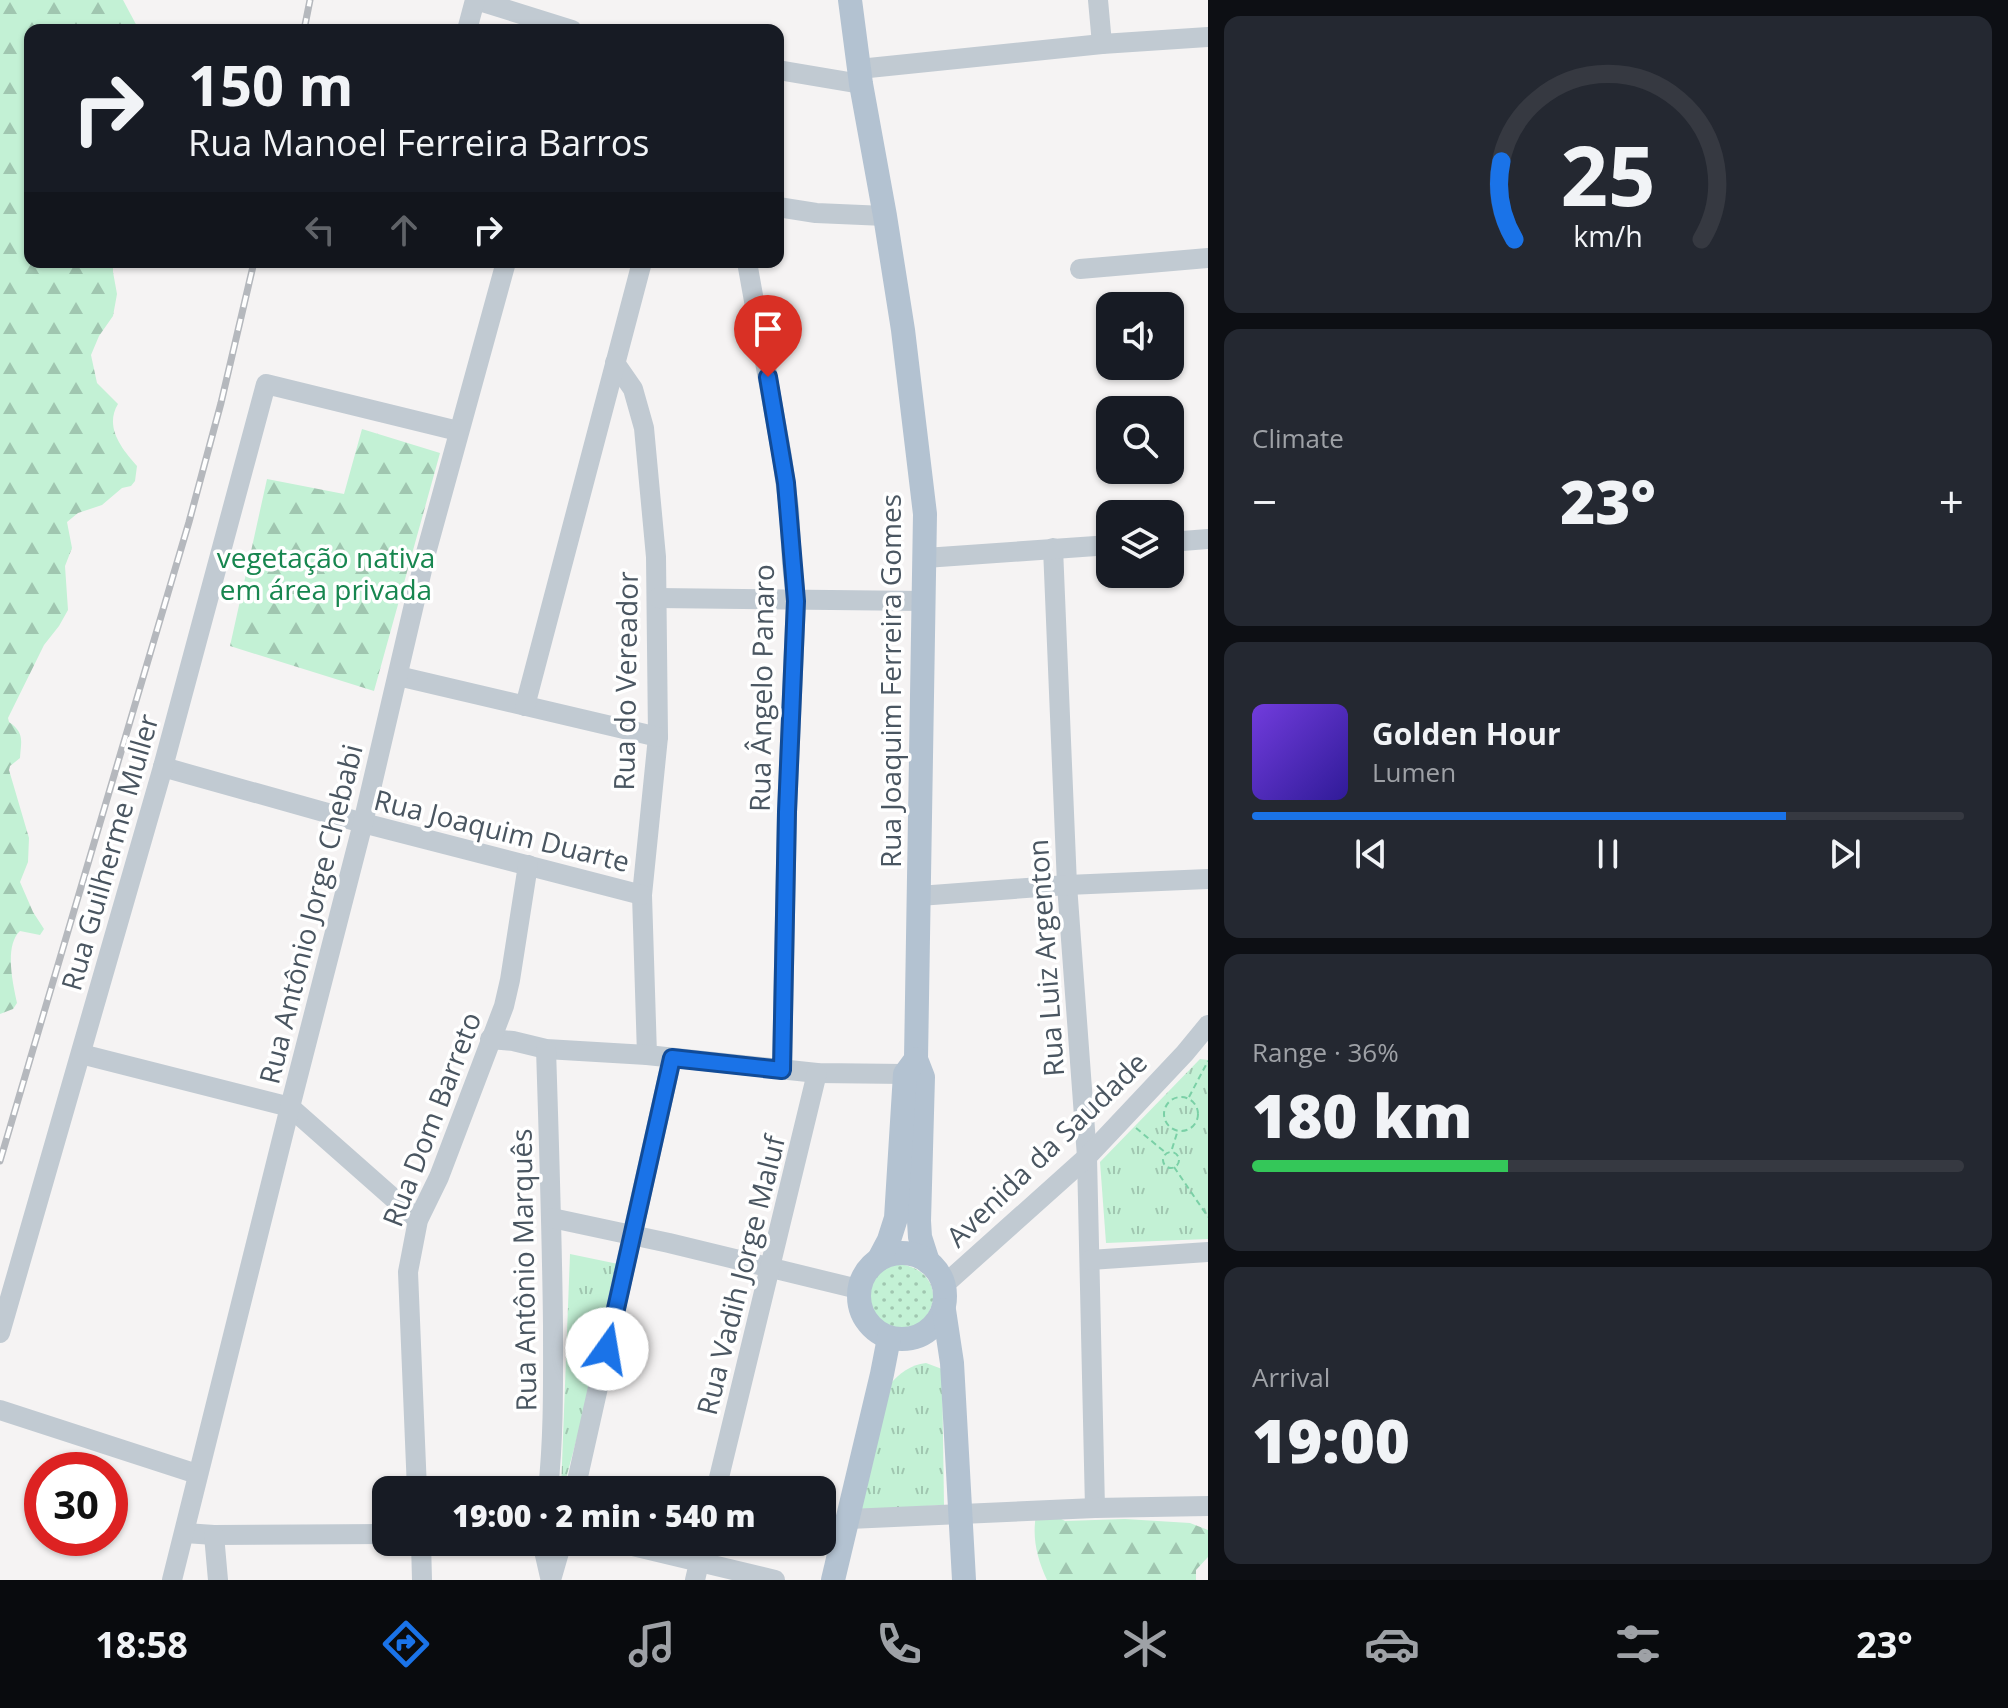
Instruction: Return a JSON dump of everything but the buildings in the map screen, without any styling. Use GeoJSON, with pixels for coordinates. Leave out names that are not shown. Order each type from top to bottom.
{"type":"FeatureCollection","features":[{"type":"Feature","properties":{"kind":"main road","name":"Rua Joaquim Ferreira Gomes"},"geometry":{"type":"LineString","coordinates":[[850,0],[903,330],[925,514],[919,896],[910,1067],[896,1218],[879,1259]]}},
{"type":"Feature","properties":{"kind":"main road","name":"Rua Joaquim Ferreira Gomes"},"geometry":{"type":"LineString","coordinates":[[910,1067],[923,1077],[920,1237],[928,1262]]}},
{"type":"Feature","properties":{"kind":"main road"},"geometry":{"type":"LineString","coordinates":[[944,1297],[937,1321],[928,1330],[916,1336],[889,1338],[863,1317],[858,1289],[862,1278],[879,1259],[904,1254],[916,1256],[937,1270],[944,1297],[952,1363],[964,1580]]}},
{"type":"Feature","properties":{"kind":"main road"},"geometry":{"type":"LineString","coordinates":[[833,1580],[889,1338]]}},
{"type":"Feature","properties":{"kind":"street"},"geometry":{"type":"LineString","coordinates":[[1098,0],[1102,44]]}},
{"type":"Feature","properties":{"kind":"street"},"geometry":{"type":"LineString","coordinates":[[470,24],[481,1],[553,24]]}},
{"type":"Feature","properties":{"kind":"street"},"geometry":{"type":"LineString","coordinates":[[784,70],[860,76],[1102,44],[1208,37]]}},
{"type":"Feature","properties":{"kind":"street"},"geometry":{"type":"LineString","coordinates":[[784,208],[816,213],[885,216]]}},
{"type":"Feature","properties":{"kind":"street"},"geometry":{"type":"LineString","coordinates":[[1080,269],[1208,258]]}},
{"type":"Feature","properties":{"kind":"street","name":"Rua Antônio Jorge Chebabi"},"geometry":{"type":"LineString","coordinates":[[172,1580],[363,823],[426,553],[504,268]]}},
{"type":"Feature","properties":{"kind":"street"},"geometry":{"type":"LineString","coordinates":[[525,706],[640,268]]}},
{"type":"Feature","properties":{"kind":"street","name":"Rua Ângelo Panaro"},"geometry":{"type":"LineString","coordinates":[[748,268],[782,457],[796,601],[787,812],[782,1070]]}},
{"type":"Feature","properties":{"kind":"street","name":"Rua do Vereador"},"geometry":{"type":"LineString","coordinates":[[615,363],[633,389],[644,428],[658,598],[658,737],[642,895],[647,1055]]}},
{"type":"Feature","properties":{"kind":"street","name":"Rua Guilherme Muller"},"geometry":{"type":"LineString","coordinates":[[0,1333],[163,767],[266,384],[458,431]]}},
{"type":"Feature","properties":{"kind":"street"},"geometry":{"type":"LineString","coordinates":[[1184,541],[1208,539]]}},
{"type":"Feature","properties":{"kind":"street"},"geometry":{"type":"LineString","coordinates":[[925,558],[1096,546]]}},
{"type":"Feature","properties":{"kind":"street","name":"Rua Luiz Argenton"},"geometry":{"type":"LineString","coordinates":[[1053,548],[1067,885],[1087,1157],[1095,1508]]}},
{"type":"Feature","properties":{"kind":"street"},"geometry":{"type":"LineString","coordinates":[[658,598],[923,601]]}},
{"type":"Feature","properties":{"kind":"street"},"geometry":{"type":"LineString","coordinates":[[398,676],[658,737]]}},
{"type":"Feature","properties":{"kind":"street","name":"Rua Joaquim Duarte"},"geometry":{"type":"LineString","coordinates":[[163,767],[363,823],[642,895]]}},
{"type":"Feature","properties":{"kind":"street","name":"Rua Dom Barreto"},"geometry":{"type":"LineString","coordinates":[[416,1476],[408,1272],[418,1220],[439,1177],[504,1006],[528,865]]}},
{"type":"Feature","properties":{"kind":"street"},"geometry":{"type":"LineString","coordinates":[[919,896],[1208,879]]}},
{"type":"Feature","properties":{"kind":"street","name":"Avenida da Saudade"},"geometry":{"type":"LineString","coordinates":[[944,1297],[1087,1157],[1208,1025]]}},
{"type":"Feature","properties":{"kind":"street"},"geometry":{"type":"LineString","coordinates":[[490,1039],[546,1049],[647,1055],[817,1073],[910,1067]]}},
{"type":"Feature","properties":{"kind":"street","name":"Avenida da Saudade"},"geometry":{"type":"LineString","coordinates":[[1185,1053],[1208,1048]]}},
{"type":"Feature","properties":{"kind":"street","name":"Rua Antônio Marquês"},"geometry":{"type":"LineString","coordinates":[[546,1049],[552,1218],[553,1435],[549,1476]]}},
{"type":"Feature","properties":{"kind":"street"},"geometry":{"type":"LineString","coordinates":[[81,1054],[290,1107],[418,1220]]}},
{"type":"Feature","properties":{"kind":"street"},"geometry":{"type":"LineString","coordinates":[[578,1476],[672,1058]]}},
{"type":"Feature","properties":{"kind":"street","name":"Rua Vadih Jorge Maluf"},"geometry":{"type":"LineString","coordinates":[[719,1476],[817,1073]]}},
{"type":"Feature","properties":{"kind":"street"},"geometry":{"type":"LineString","coordinates":[[552,1218],[858,1289]]}},
{"type":"Feature","properties":{"kind":"street"},"geometry":{"type":"LineString","coordinates":[[1090,1260],[1208,1252]]}},
{"type":"Feature","properties":{"kind":"street"},"geometry":{"type":"LineString","coordinates":[[0,1410],[197,1474]]}},
{"type":"Feature","properties":{"kind":"street"},"geometry":{"type":"LineString","coordinates":[[849,1519],[1208,1506]]}},
{"type":"Feature","properties":{"kind":"street"},"geometry":{"type":"LineString","coordinates":[[185,1533],[372,1534]]}},
{"type":"Feature","properties":{"kind":"street"},"geometry":{"type":"LineString","coordinates":[[214,1535],[218,1580]]}},
{"type":"Feature","properties":{"kind":"street"},"geometry":{"type":"LineString","coordinates":[[421,1556],[422,1580]]}},
{"type":"Feature","properties":{"kind":"street"},"geometry":{"type":"LineString","coordinates":[[545,1556],[551,1580]]}},
{"type":"Feature","properties":{"kind":"street"},"geometry":{"type":"LineString","coordinates":[[551,1580],[558,1556]]}},
{"type":"Feature","properties":{"kind":"street"},"geometry":{"type":"LineString","coordinates":[[677,1556],[775,1580]]}},
{"type":"Feature","properties":{"kind":"path"},"geometry":{"type":"LineString","coordinates":[[1188,1098],[1208,1061]]}},
{"type":"Feature","properties":{"kind":"path"},"geometry":{"type":"LineString","coordinates":[[1188,1098],[1196,1106],[1198,1117],[1189,1130],[1177,1131],[1164,1120],[1164,1108],[1171,1099],[1188,1098]]}},
{"type":"Feature","properties":{"kind":"path"},"geometry":{"type":"LineString","coordinates":[[1124,1118],[1166,1153],[1176,1154],[1178,1164],[1169,1168],[1164,1165],[1166,1153]]}},
{"type":"Feature","properties":{"kind":"path"},"geometry":{"type":"LineString","coordinates":[[1172,1152],[1177,1131]]}},
{"type":"Feature","properties":{"kind":"path"},"geometry":{"type":"LineString","coordinates":[[1174,1167],[1208,1217]]}},
{"type":"Feature","properties":{"kind":"green space"},"geometry":{"type":"Polygon","coordinates":[[[0,0],[123,0],[136,24],[24,24],[24,268],[113,268],[117,294],[113,316],[91,355],[97,383],[118,404],[113,421],[117,437],[137,466],[131,486],[122,488],[102,505],[78,513],[67,522],[72,548],[65,566],[68,610],[44,645],[8,718],[21,738],[20,758],[9,770],[29,838],[28,862],[20,882],[44,929],[40,935],[20,931],[15,938],[11,966],[17,1003],[13,1009],[0,1014],[0,0]]]}},
{"type":"Feature","properties":{"kind":"green space","name":"vegetação nativa em área privada"},"geometry":{"type":"Polygon","coordinates":[[[362,429],[440,453],[374,691],[230,646],[267,479],[344,494],[362,429]]]}},
{"type":"Feature","properties":{"kind":"green space"},"geometry":{"type":"Polygon","coordinates":[[[1200,1059],[1208,1060],[1208,1239],[1106,1243],[1100,1162],[1200,1059]]]}},
{"type":"Feature","properties":{"kind":"green space"},"geometry":{"type":"Polygon","coordinates":[[[570,1254],[623,1265],[567,1476],[562,1476],[570,1254]]]}},
{"type":"Feature","properties":{"kind":"green space"},"geometry":{"type":"Polygon","coordinates":[[[892,1264],[908,1266],[922,1273],[933,1292],[932,1304],[925,1318],[901,1330],[888,1328],[877,1321],[867,1298],[870,1285],[878,1273],[892,1264]]]}},
{"type":"Feature","properties":{"kind":"green space"},"geometry":{"type":"Polygon","coordinates":[[[926,1363],[942,1369],[944,1505],[861,1510],[889,1385],[906,1370],[926,1363]]]}},
{"type":"Feature","properties":{"kind":"green space"},"geometry":{"type":"Polygon","coordinates":[[[1048,1512],[1065,1521],[1125,1519],[1190,1523],[1208,1530],[1208,1557],[1196,1570],[1196,1580],[1047,1580],[1038,1556],[1035,1532],[1036,1515],[1048,1512]]]}},
{"type":"Feature","properties":{"kind":"railway"},"geometry":{"type":"LineString","coordinates":[[305,24],[310,0]]}},
{"type":"Feature","properties":{"kind":"railway"},"geometry":{"type":"LineString","coordinates":[[0,1161],[189,522],[253,268]]}},
{"type":"Feature","properties":{"kind":"route"},"geometry":{"type":"LineString","coordinates":[[607,1349],[672,1058],[782,1070],[787,812],[796,601],[786,483],[768,377]]}}]}
